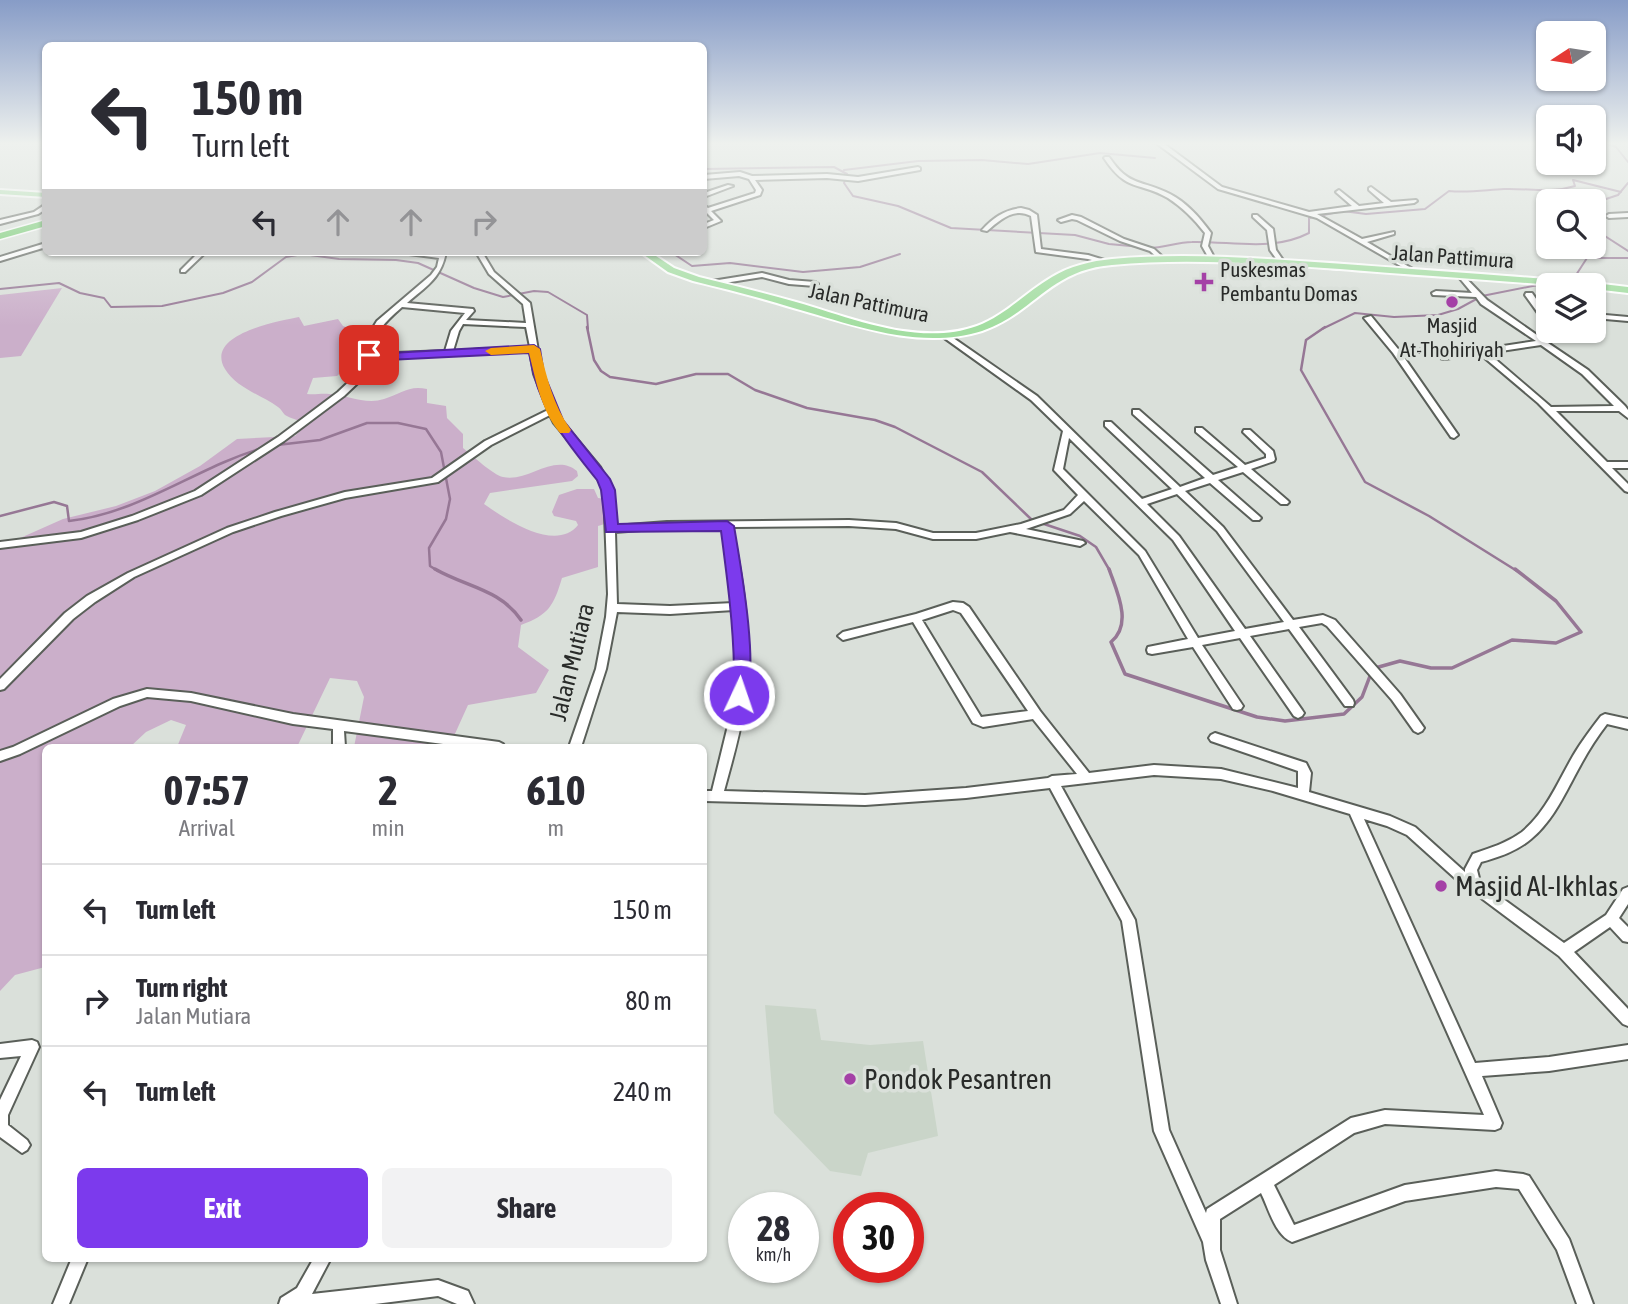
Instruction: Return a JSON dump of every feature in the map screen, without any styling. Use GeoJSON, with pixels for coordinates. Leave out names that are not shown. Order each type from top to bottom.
{"type":"FeatureCollection","features":[{"type":"Feature","properties":{"kind":"highway"},"geometry":{"type":"LineString","coordinates":[[0,239],[42,227]]}},
{"type":"Feature","properties":{"kind":"main road","name":"Jalan Pattimura"},"geometry":{"type":"LineString","coordinates":[[650,256],[671,270],[712,283],[892,331],[946,335],[966,332],[1000,318],[1067,271],[1108,262],[1212,259],[1282,262],[1536,281]]}},
{"type":"Feature","properties":{"kind":"main road"},"geometry":{"type":"LineString","coordinates":[[1606,288],[1626,291]]}},
{"type":"Feature","properties":{"kind":"street"},"geometry":{"type":"LineString","coordinates":[[1179,204],[1205,229],[1209,237],[1205,246],[1212,259]]}},
{"type":"Feature","properties":{"kind":"street"},"geometry":{"type":"LineString","coordinates":[[1275,204],[1314,215],[1413,271]]}},
{"type":"Feature","properties":{"kind":"street"},"geometry":{"type":"LineString","coordinates":[[1353,204],[1358,208]]}},
{"type":"Feature","properties":{"kind":"street"},"geometry":{"type":"LineString","coordinates":[[1314,215],[1390,204]]}},
{"type":"Feature","properties":{"kind":"street"},"geometry":{"type":"LineString","coordinates":[[0,222],[30,215],[42,208]]}},
{"type":"Feature","properties":{"kind":"street"},"geometry":{"type":"LineString","coordinates":[[707,209],[718,221],[707,225]]}},
{"type":"Feature","properties":{"kind":"street"},"geometry":{"type":"LineString","coordinates":[[985,230],[1001,214],[1023,211],[1034,215],[1036,249],[1040,252],[1108,262]]}},
{"type":"Feature","properties":{"kind":"street"},"geometry":{"type":"LineString","coordinates":[[1609,216],[1628,215]]}},
{"type":"Feature","properties":{"kind":"street"},"geometry":{"type":"LineString","coordinates":[[1255,216],[1270,229],[1271,244],[1282,262]]}},
{"type":"Feature","properties":{"kind":"street"},"geometry":{"type":"LineString","coordinates":[[1061,220],[1079,218],[1122,240],[1149,248],[1163,260]]}},
{"type":"Feature","properties":{"kind":"street"},"geometry":{"type":"LineString","coordinates":[[1362,241],[1392,233]]}},
{"type":"Feature","properties":{"kind":"street"},"geometry":{"type":"LineString","coordinates":[[0,259],[42,246]]}},
{"type":"Feature","properties":{"kind":"street"},"geometry":{"type":"LineString","coordinates":[[183,271],[199,256]]}},
{"type":"Feature","properties":{"kind":"street"},"geometry":{"type":"LineString","coordinates":[[0,545],[62,539],[99,531],[198,493],[281,439],[341,394],[360,376],[375,328],[438,270],[442,256]]}},
{"type":"Feature","properties":{"kind":"street","name":"Jalan Mutiara"},"geometry":{"type":"LineString","coordinates":[[481,256],[491,273],[529,309],[538,374],[552,411],[603,479],[608,490],[612,608],[601,669],[576,744]]}},
{"type":"Feature","properties":{"kind":"street"},"geometry":{"type":"LineString","coordinates":[[1459,274],[1479,298],[1536,336]]}},
{"type":"Feature","properties":{"kind":"street"},"geometry":{"type":"LineString","coordinates":[[712,283],[762,275],[789,282],[815,284]]}},
{"type":"Feature","properties":{"kind":"street"},"geometry":{"type":"LineString","coordinates":[[1436,293],[1479,298]]}},
{"type":"Feature","properties":{"kind":"street"},"geometry":{"type":"LineString","coordinates":[[1528,295],[1536,305]]}},
{"type":"Feature","properties":{"kind":"street"},"geometry":{"type":"LineString","coordinates":[[401,305],[470,311],[455,331],[448,354]]}},
{"type":"Feature","properties":{"kind":"street"},"geometry":{"type":"LineString","coordinates":[[1606,317],[1628,319]]}},
{"type":"Feature","properties":{"kind":"street"},"geometry":{"type":"LineString","coordinates":[[1368,318],[1396,351],[1454,435]]}},
{"type":"Feature","properties":{"kind":"street"},"geometry":{"type":"LineString","coordinates":[[461,322],[531,325]]}},
{"type":"Feature","properties":{"kind":"street"},"geometry":{"type":"LineString","coordinates":[[946,335],[1018,386],[1067,430],[1188,552],[1298,713]]}},
{"type":"Feature","properties":{"kind":"street"},"geometry":{"type":"LineString","coordinates":[[1396,351],[1421,351],[1444,357],[1538,343]]}},
{"type":"Feature","properties":{"kind":"street"},"geometry":{"type":"LineString","coordinates":[[1546,343],[1585,372],[1625,412]]}},
{"type":"Feature","properties":{"kind":"street"},"geometry":{"type":"LineString","coordinates":[[367,357],[534,349]]}},
{"type":"Feature","properties":{"kind":"street"},"geometry":{"type":"LineString","coordinates":[[1481,351],[1550,409],[1628,489]]}},
{"type":"Feature","properties":{"kind":"street"},"geometry":{"type":"LineString","coordinates":[[1550,409],[1625,412]]}},
{"type":"Feature","properties":{"kind":"street"},"geometry":{"type":"LineString","coordinates":[[0,686],[69,616],[90,599],[131,575],[230,530],[278,514],[345,495],[435,480],[488,443],[552,411]]}},
{"type":"Feature","properties":{"kind":"street"},"geometry":{"type":"LineString","coordinates":[[1136,412],[1256,518]]}},
{"type":"Feature","properties":{"kind":"street"},"geometry":{"type":"LineString","coordinates":[[1108,424],[1225,535],[1349,703]]}},
{"type":"Feature","properties":{"kind":"street"},"geometry":{"type":"LineString","coordinates":[[1067,430],[1058,470],[1142,553],[1237,706]]}},
{"type":"Feature","properties":{"kind":"street"},"geometry":{"type":"LineString","coordinates":[[1199,430],[1284,502]]}},
{"type":"Feature","properties":{"kind":"street"},"geometry":{"type":"LineString","coordinates":[[1141,503],[1272,456],[1247,432]]}},
{"type":"Feature","properties":{"kind":"street"},"geometry":{"type":"LineString","coordinates":[[1607,465],[1628,465]]}},
{"type":"Feature","properties":{"kind":"street"},"geometry":{"type":"LineString","coordinates":[[611,529],[861,524],[896,526],[933,536],[976,536],[1068,512],[1083,496]]}},
{"type":"Feature","properties":{"kind":"street"},"geometry":{"type":"LineString","coordinates":[[717,796],[742,671],[739,606],[727,526]]}},
{"type":"Feature","properties":{"kind":"street"},"geometry":{"type":"LineString","coordinates":[[1007,529],[1080,543]]}},
{"type":"Feature","properties":{"kind":"street"},"geometry":{"type":"LineString","coordinates":[[612,608],[670,610],[739,606]]}},
{"type":"Feature","properties":{"kind":"street"},"geometry":{"type":"LineString","coordinates":[[843,636],[959,606],[965,610],[1036,715],[1085,776]]}},
{"type":"Feature","properties":{"kind":"street"},"geometry":{"type":"LineString","coordinates":[[916,618],[977,720],[983,722],[1036,715]]}},
{"type":"Feature","properties":{"kind":"street"},"geometry":{"type":"LineString","coordinates":[[1152,650],[1316,619],[1331,623],[1368,663],[1418,728]]}},
{"type":"Feature","properties":{"kind":"street"},"geometry":{"type":"LineString","coordinates":[[0,756],[16,751],[117,702],[147,693],[191,697],[293,719],[477,744]]}},
{"type":"Feature","properties":{"kind":"street"},"geometry":{"type":"LineString","coordinates":[[1474,883],[1471,869],[1477,858],[1497,854],[1516,845],[1534,831],[1564,788],[1605,719],[1628,724]]}},
{"type":"Feature","properties":{"kind":"street"},"geometry":{"type":"LineString","coordinates":[[338,725],[339,744]]}},
{"type":"Feature","properties":{"kind":"street"},"geometry":{"type":"LineString","coordinates":[[1215,738],[1302,767],[1305,773],[1303,795]]}},
{"type":"Feature","properties":{"kind":"street"},"geometry":{"type":"LineString","coordinates":[[707,796],[865,800],[967,793],[1154,769],[1221,774],[1390,821],[1411,831],[1564,951],[1628,1019]]}},
{"type":"Feature","properties":{"kind":"street"},"geometry":{"type":"LineString","coordinates":[[1052,781],[1128,920],[1162,1131],[1209,1237],[1212,1256],[1229,1304]]}},
{"type":"Feature","properties":{"kind":"street"},"geometry":{"type":"LineString","coordinates":[[1209,1237],[1213,1215],[1351,1126],[1385,1118],[1494,1124],[1493,1115],[1355,812]]}},
{"type":"Feature","properties":{"kind":"street"},"geometry":{"type":"LineString","coordinates":[[1564,951],[1612,919],[1628,893]]}},
{"type":"Feature","properties":{"kind":"street"},"geometry":{"type":"LineString","coordinates":[[1612,919],[1628,936]]}},
{"type":"Feature","properties":{"kind":"street"},"geometry":{"type":"LineString","coordinates":[[0,1051],[39,1045]]}},
{"type":"Feature","properties":{"kind":"street"},"geometry":{"type":"LineString","coordinates":[[22,1144],[0,1128],[1,1114],[39,1045]]}},
{"type":"Feature","properties":{"kind":"street"},"geometry":{"type":"LineString","coordinates":[[1472,1070],[1549,1064],[1628,1052]]}},
{"type":"Feature","properties":{"kind":"street"},"geometry":{"type":"LineString","coordinates":[[1265,1183],[1286,1228],[1292,1234],[1405,1193],[1496,1179],[1523,1182],[1563,1245],[1585,1304]]}},
{"type":"Feature","properties":{"kind":"street"},"geometry":{"type":"LineString","coordinates":[[61,1304],[78,1262]]}},
{"type":"Feature","properties":{"kind":"street"},"geometry":{"type":"LineString","coordinates":[[291,1302],[315,1276],[321,1262]]}},
{"type":"Feature","properties":{"kind":"street"},"geometry":{"type":"LineString","coordinates":[[291,1302],[315,1304],[438,1288],[462,1297],[467,1304]]}},
{"type":"Feature","properties":{"kind":"shaded area"},"geometry":{"type":"Polygon","coordinates":[[[62,288],[21,356],[0,358],[0,295],[62,288]]]}},
{"type":"Feature","properties":{"kind":"shaded area"},"geometry":{"type":"Polygon","coordinates":[[[299,317],[304,326],[338,319],[343,326],[363,333],[365,350],[337,376],[313,378],[307,394],[329,394],[377,401],[410,389],[427,389],[427,403],[446,406],[447,418],[463,434],[463,448],[488,469],[503,477],[512,478],[559,465],[577,471],[578,476],[572,481],[490,493],[484,504],[517,525],[544,535],[557,536],[569,533],[578,525],[576,521],[554,516],[552,512],[559,495],[577,489],[594,489],[598,498],[607,499],[608,523],[598,526],[598,567],[562,578],[549,608],[521,625],[518,647],[549,670],[536,693],[468,705],[450,744],[355,744],[364,697],[357,681],[330,678],[298,744],[178,744],[186,725],[171,720],[146,732],[133,744],[42,744],[42,968],[15,975],[0,991],[0,547],[63,519],[116,506],[155,491],[200,466],[237,439],[295,436],[306,424],[285,415],[278,407],[236,381],[225,369],[221,357],[225,347],[234,338],[276,322],[299,317]]]}},
{"type":"Feature","properties":{"kind":"shaded area","name":"Pondok Pesantren"},"geometry":{"type":"Polygon","coordinates":[[[765,1005],[816,1009],[821,1040],[870,1045],[923,1041],[938,1136],[868,1153],[861,1176],[830,1171],[774,1113],[765,1005]]]}},
{"type":"Feature","properties":{"kind":"waterway"},"geometry":{"type":"LineString","coordinates":[[888,204],[951,228],[1075,235],[1109,244],[1141,247]]}},
{"type":"Feature","properties":{"kind":"waterway"},"geometry":{"type":"LineString","coordinates":[[1149,248],[1192,242],[1281,242],[1309,233],[1309,218],[1343,211],[1366,214],[1425,209],[1432,204]]}},
{"type":"Feature","properties":{"kind":"waterway"},"geometry":{"type":"LineString","coordinates":[[1606,237],[1628,251]]}},
{"type":"Feature","properties":{"kind":"waterway"},"geometry":{"type":"LineString","coordinates":[[677,256],[692,266],[730,263],[803,272],[860,267],[900,254]]}},
{"type":"Feature","properties":{"kind":"waterway"},"geometry":{"type":"LineString","coordinates":[[0,289],[59,283],[80,293],[104,298],[111,307],[162,306],[223,293],[252,282],[286,257],[292,256]]}},
{"type":"Feature","properties":{"kind":"waterway"},"geometry":{"type":"LineString","coordinates":[[317,256],[418,263],[474,288],[503,297],[534,291],[548,292],[587,315],[588,329]]}},
{"type":"Feature","properties":{"kind":"waterway"},"geometry":{"type":"LineString","coordinates":[[1577,273],[1587,258],[1628,258]]}},
{"type":"Feature","properties":{"kind":"waterway"},"geometry":{"type":"LineString","coordinates":[[1322,329],[1355,313],[1394,317],[1438,315],[1458,309],[1482,296],[1536,285]]}},
{"type":"Feature","properties":{"kind":"waterway"},"geometry":{"type":"LineString","coordinates":[[587,327],[594,360],[601,371],[610,377],[656,384],[696,374],[728,374],[755,390],[807,408],[875,420],[895,427],[982,472],[1032,520],[1080,536],[1096,547],[1109,570]]}},
{"type":"Feature","properties":{"kind":"waterway"},"geometry":{"type":"LineString","coordinates":[[1322,329],[1306,340],[1301,370],[1365,482],[1429,516],[1517,571]]}},
{"type":"Feature","properties":{"kind":"waterway"},"geometry":{"type":"LineString","coordinates":[[277,445],[320,440],[367,423],[398,423],[426,429],[441,452],[450,499],[446,519],[429,548],[430,566],[438,571]]}},
{"type":"Feature","properties":{"kind":"waterway"},"geometry":{"type":"LineString","coordinates":[[0,516],[54,502],[67,506],[69,521],[95,516],[121,509],[217,465],[266,447]]}},
{"type":"Feature","properties":{"kind":"waterway"},"geometry":{"type":"LineString","coordinates":[[435,569],[493,595],[503,601],[521,620]]}},
{"type":"Feature","properties":{"kind":"waterway"},"geometry":{"type":"LineString","coordinates":[[1109,570],[1119,597],[1122,617],[1118,635],[1111,642],[1125,674],[1257,717],[1285,721],[1344,714],[1362,697],[1370,676],[1368,670],[1400,661],[1431,668],[1452,668],[1512,640],[1556,643],[1581,632],[1556,601],[1515,569]]}},
{"type":"Feature","properties":{"kind":"slow traffic"},"geometry":{"type":"LineString","coordinates":[[491,351],[534,349],[545,394],[557,421],[565,430]]}},
{"type":"Feature","properties":{"kind":"place","name":"Puskesmas Pembantu Domas"},"geometry":{"type":"Point","coordinates":[1204,282]}},
{"type":"Feature","properties":{"kind":"place","name":"Masjid At-Thohiriyah"},"geometry":{"type":"Point","coordinates":[1452,302]}},
{"type":"Feature","properties":{"kind":"place","name":"Masjid Al-Ikhlas"},"geometry":{"type":"Point","coordinates":[1441,886]}},
{"type":"Feature","properties":{"kind":"place","name":"Pondok Pesantren"},"geometry":{"type":"Point","coordinates":[850,1079]}},
{"type":"Feature","properties":{"kind":"route"},"geometry":{"type":"LineString","coordinates":[[369,355],[367,357],[534,349],[538,374],[557,421],[597,468],[608,490],[611,529],[667,525],[727,526],[739,603],[742,671],[739,695]]}}]}
